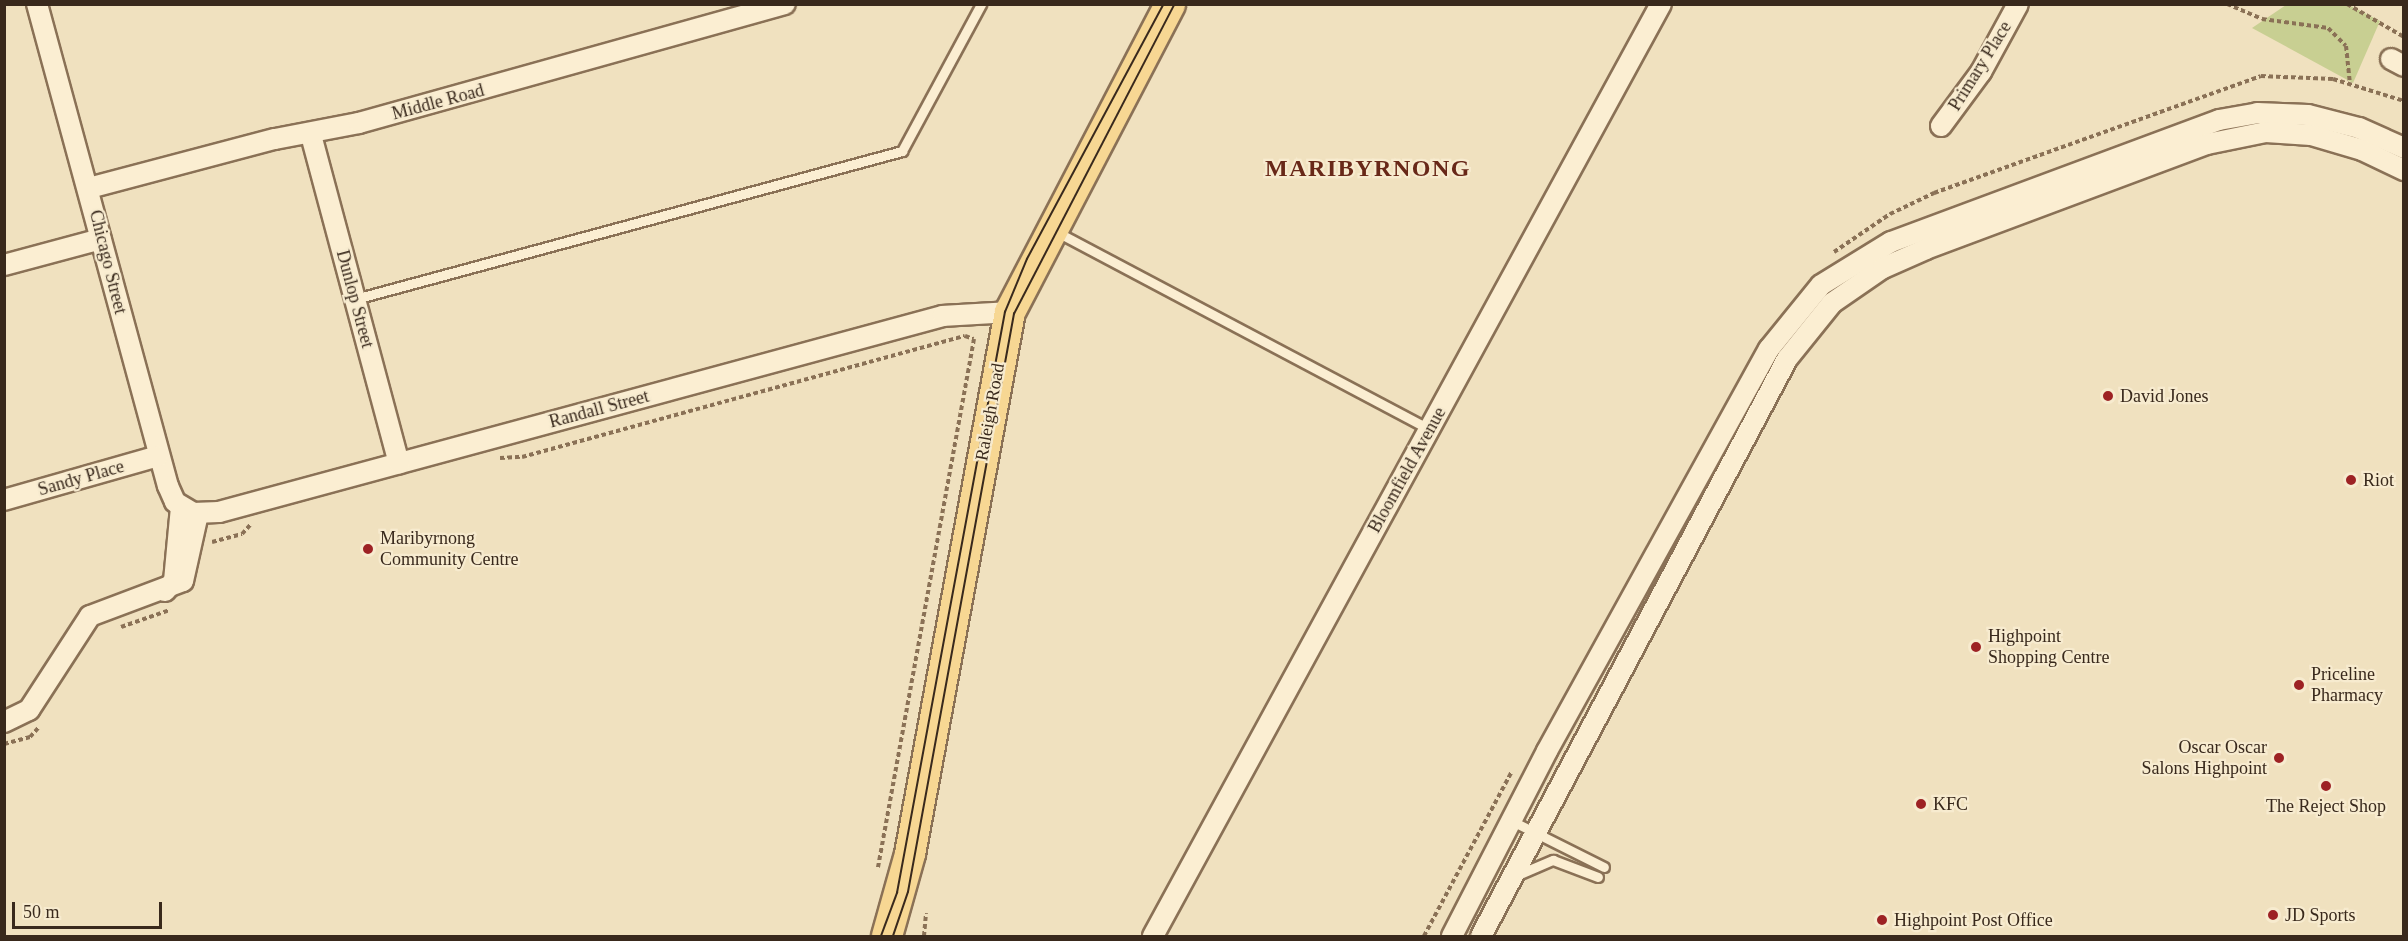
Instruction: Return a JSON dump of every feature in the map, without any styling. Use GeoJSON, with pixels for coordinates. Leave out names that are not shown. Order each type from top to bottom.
{"type":"FeatureCollection","features":[{"type":"Feature","properties":{"kind":"main road","name":"Raleigh Road"},"geometry":{"type":"LineString","coordinates":[[887,936],[910,854],[1010,312],[1050,228],[1170,4]]}},
{"type":"Feature","properties":{"kind":"main road","name":"Raleigh Road"},"geometry":{"type":"LineString","coordinates":[[904,936],[910,854]]}},
{"type":"Feature","properties":{"kind":"street","name":"Chicago Street"},"geometry":{"type":"LineString","coordinates":[[37,4],[158,456],[172,497],[190,511]]}},
{"type":"Feature","properties":{"kind":"street","name":"Middle Road"},"geometry":{"type":"LineString","coordinates":[[88,188],[275,139],[311,135],[785,4]]}},
{"type":"Feature","properties":{"kind":"street","name":"Bloomfield Avenue"},"geometry":{"type":"LineString","coordinates":[[1153,936],[1661,4]]}},
{"type":"Feature","properties":{"kind":"street","name":"Primary Place"},"geometry":{"type":"LineString","coordinates":[[1941,126],[1980,72],[2018,4]]}},
{"type":"Feature","properties":{"kind":"street"},"geometry":{"type":"LineString","coordinates":[[1452,936],[1510,820],[1769,349],[1803,304],[1846,266],[1891,242],[2235,116],[2316,116],[2403,148]]}},
{"type":"Feature","properties":{"kind":"street"},"geometry":{"type":"LineString","coordinates":[[1481,936],[1534,831],[1738,450],[1813,321],[1856,284],[1926,249],[2207,144],[2266,132],[2334,139],[2403,170]]}},
{"type":"Feature","properties":{"kind":"street","name":"Dunlop Street"},"geometry":{"type":"LineString","coordinates":[[311,135],[399,463]]}},
{"type":"Feature","properties":{"kind":"street"},"geometry":{"type":"LineString","coordinates":[[4,265],[101,239]]}},
{"type":"Feature","properties":{"kind":"street","name":"Randall Street"},"geometry":{"type":"LineString","coordinates":[[190,511],[399,463],[943,315],[1010,312]]}},
{"type":"Feature","properties":{"kind":"street","name":"Sandy Place"},"geometry":{"type":"LineString","coordinates":[[4,500],[158,456]]}},
{"type":"Feature","properties":{"kind":"street"},"geometry":{"type":"LineString","coordinates":[[4,723],[29,710],[90,616],[163,593],[187,576],[190,511]]}},
{"type":"Feature","properties":{"kind":"lane"},"geometry":{"type":"LineString","coordinates":[[355,299],[902,151],[981,4]]}},
{"type":"Feature","properties":{"kind":"lane"},"geometry":{"type":"LineString","coordinates":[[1050,228],[1429,429]]}},
{"type":"Feature","properties":{"kind":"lane"},"geometry":{"type":"LineString","coordinates":[[1720,441],[1738,450]]}},
{"type":"Feature","properties":{"kind":"lane"},"geometry":{"type":"LineString","coordinates":[[1510,820],[1604,867]]}},
{"type":"Feature","properties":{"kind":"lane"},"geometry":{"type":"LineString","coordinates":[[1503,892],[1529,866],[1546,860],[1572,863],[1598,877]]}},
{"type":"Feature","properties":{"kind":"path"},"geometry":{"type":"LineString","coordinates":[[2227,4],[2262,20],[2328,28],[2346,46],[2350,84]]}},
{"type":"Feature","properties":{"kind":"path"},"geometry":{"type":"LineString","coordinates":[[2347,4],[2403,37]]}},
{"type":"Feature","properties":{"kind":"path"},"geometry":{"type":"LineString","coordinates":[[1828,256],[1890,214],[1934,193],[2261,76],[2306,75],[2350,84],[2403,101]]}},
{"type":"Feature","properties":{"kind":"path"},"geometry":{"type":"LineString","coordinates":[[492,458],[522,458],[964,336],[974,339],[877,874]]}},
{"type":"Feature","properties":{"kind":"path"},"geometry":{"type":"LineString","coordinates":[[202,545],[242,534],[253,521]]}},
{"type":"Feature","properties":{"kind":"path"},"geometry":{"type":"LineString","coordinates":[[116,628],[164,615],[181,602]]}},
{"type":"Feature","properties":{"kind":"path"},"geometry":{"type":"LineString","coordinates":[[4,744],[30,737],[46,719]]}},
{"type":"Feature","properties":{"kind":"path"},"geometry":{"type":"LineString","coordinates":[[1425,936],[1517,763]]}},
{"type":"Feature","properties":{"kind":"path"},"geometry":{"type":"LineString","coordinates":[[924,936],[926,913]]}},
{"type":"Feature","properties":{"kind":"green space"},"geometry":{"type":"Polygon","coordinates":[[[2286,5],[2349,5],[2380,21],[2353,83],[2252,28],[2286,5]]]}},
{"type":"Feature","properties":{"kind":"tram line"},"geometry":{"type":"LineString","coordinates":[[881,936],[897,893],[1005,312],[1027,259],[1164,4]]}},
{"type":"Feature","properties":{"kind":"tram line"},"geometry":{"type":"LineString","coordinates":[[893,936],[908,892],[1014,314],[1175,4]]}},
{"type":"Feature","properties":{"kind":"place","name":"David Jones"},"geometry":{"type":"Point","coordinates":[2108,396]}},
{"type":"Feature","properties":{"kind":"place","name":"Riot"},"geometry":{"type":"Point","coordinates":[2351,480]}},
{"type":"Feature","properties":{"kind":"place","name":"Maribyrnong Community Centre"},"geometry":{"type":"Point","coordinates":[368,549]}},
{"type":"Feature","properties":{"kind":"place","name":"Highpoint Shopping Centre"},"geometry":{"type":"Point","coordinates":[1976,647]}},
{"type":"Feature","properties":{"kind":"place","name":"Priceline Pharmacy"},"geometry":{"type":"Point","coordinates":[2299,685]}},
{"type":"Feature","properties":{"kind":"place","name":"Oscar Oscar Salons Highpoint"},"geometry":{"type":"Point","coordinates":[2279,758]}},
{"type":"Feature","properties":{"kind":"place","name":"The Reject Shop"},"geometry":{"type":"Point","coordinates":[2326,786]}},
{"type":"Feature","properties":{"kind":"place","name":"KFC"},"geometry":{"type":"Point","coordinates":[1921,804]}},
{"type":"Feature","properties":{"kind":"place","name":"JD Sports"},"geometry":{"type":"Point","coordinates":[2273,915]}},
{"type":"Feature","properties":{"kind":"place","name":"Highpoint Post Office"},"geometry":{"type":"Point","coordinates":[1882,920]}},
{"type":"Feature","properties":{"kind":"district","name":"MARIBYRNONG"},"geometry":{"type":"Point","coordinates":[1368,169]}}]}
